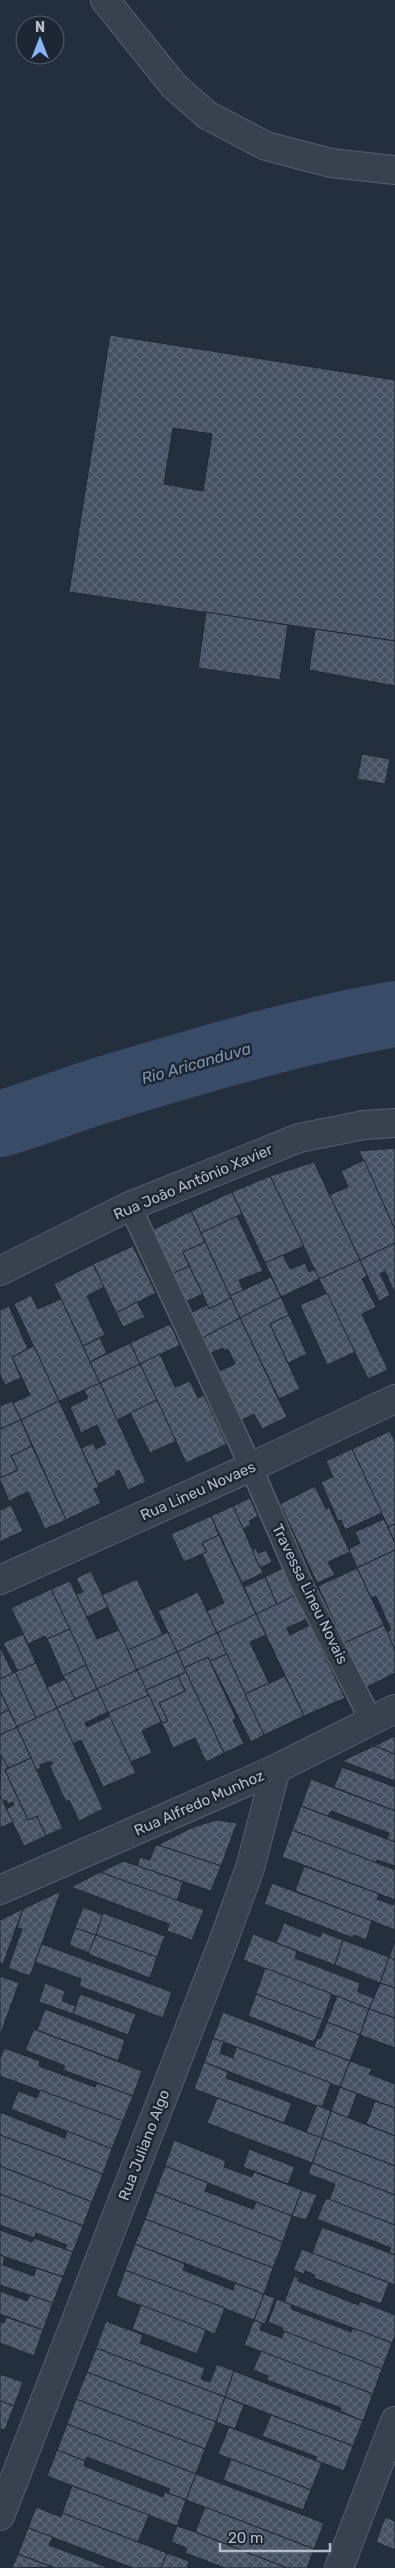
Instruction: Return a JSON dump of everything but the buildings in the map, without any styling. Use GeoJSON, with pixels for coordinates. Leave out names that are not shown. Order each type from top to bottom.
{"type":"FeatureCollection","features":[{"type":"Feature","properties":{"kind":"street"},"geometry":{"type":"LineString","coordinates":[[105,0],[174,86],[207,115],[266,146],[331,163],[395,170]]}},
{"type":"Feature","properties":{"kind":"street","name":"Rua João Antônio Xavier"},"geometry":{"type":"LineString","coordinates":[[0,1271],[130,1206],[299,1138],[364,1125],[395,1123]]}},
{"type":"Feature","properties":{"kind":"street","name":"Rua Lineu Novaes"},"geometry":{"type":"LineString","coordinates":[[0,1580],[251,1467],[395,1399]]}},
{"type":"Feature","properties":{"kind":"street","name":"Rua Alfredo Munhoz"},"geometry":{"type":"LineString","coordinates":[[0,1890],[276,1769],[383,1714]]}},
{"type":"Feature","properties":{"kind":"street","name":"Rua Juliano Algo"},"geometry":{"type":"LineString","coordinates":[[0,2516],[224,1942],[250,1868],[276,1769]]}},
{"type":"Feature","properties":{"kind":"street"},"geometry":{"type":"LineString","coordinates":[[339,2568],[395,2421]]}},
{"type":"Feature","properties":{"kind":"lane","name":"Travessa Lineu Novais"},"geometry":{"type":"LineString","coordinates":[[130,1206],[251,1467],[302,1585],[383,1714]]}},
{"type":"Feature","properties":{"kind":"waterway","name":"Rio Aricanduva"},"geometry":{"type":"LineString","coordinates":[[0,1124],[98,1091],[217,1056],[288,1037],[395,1014]]}}]}
